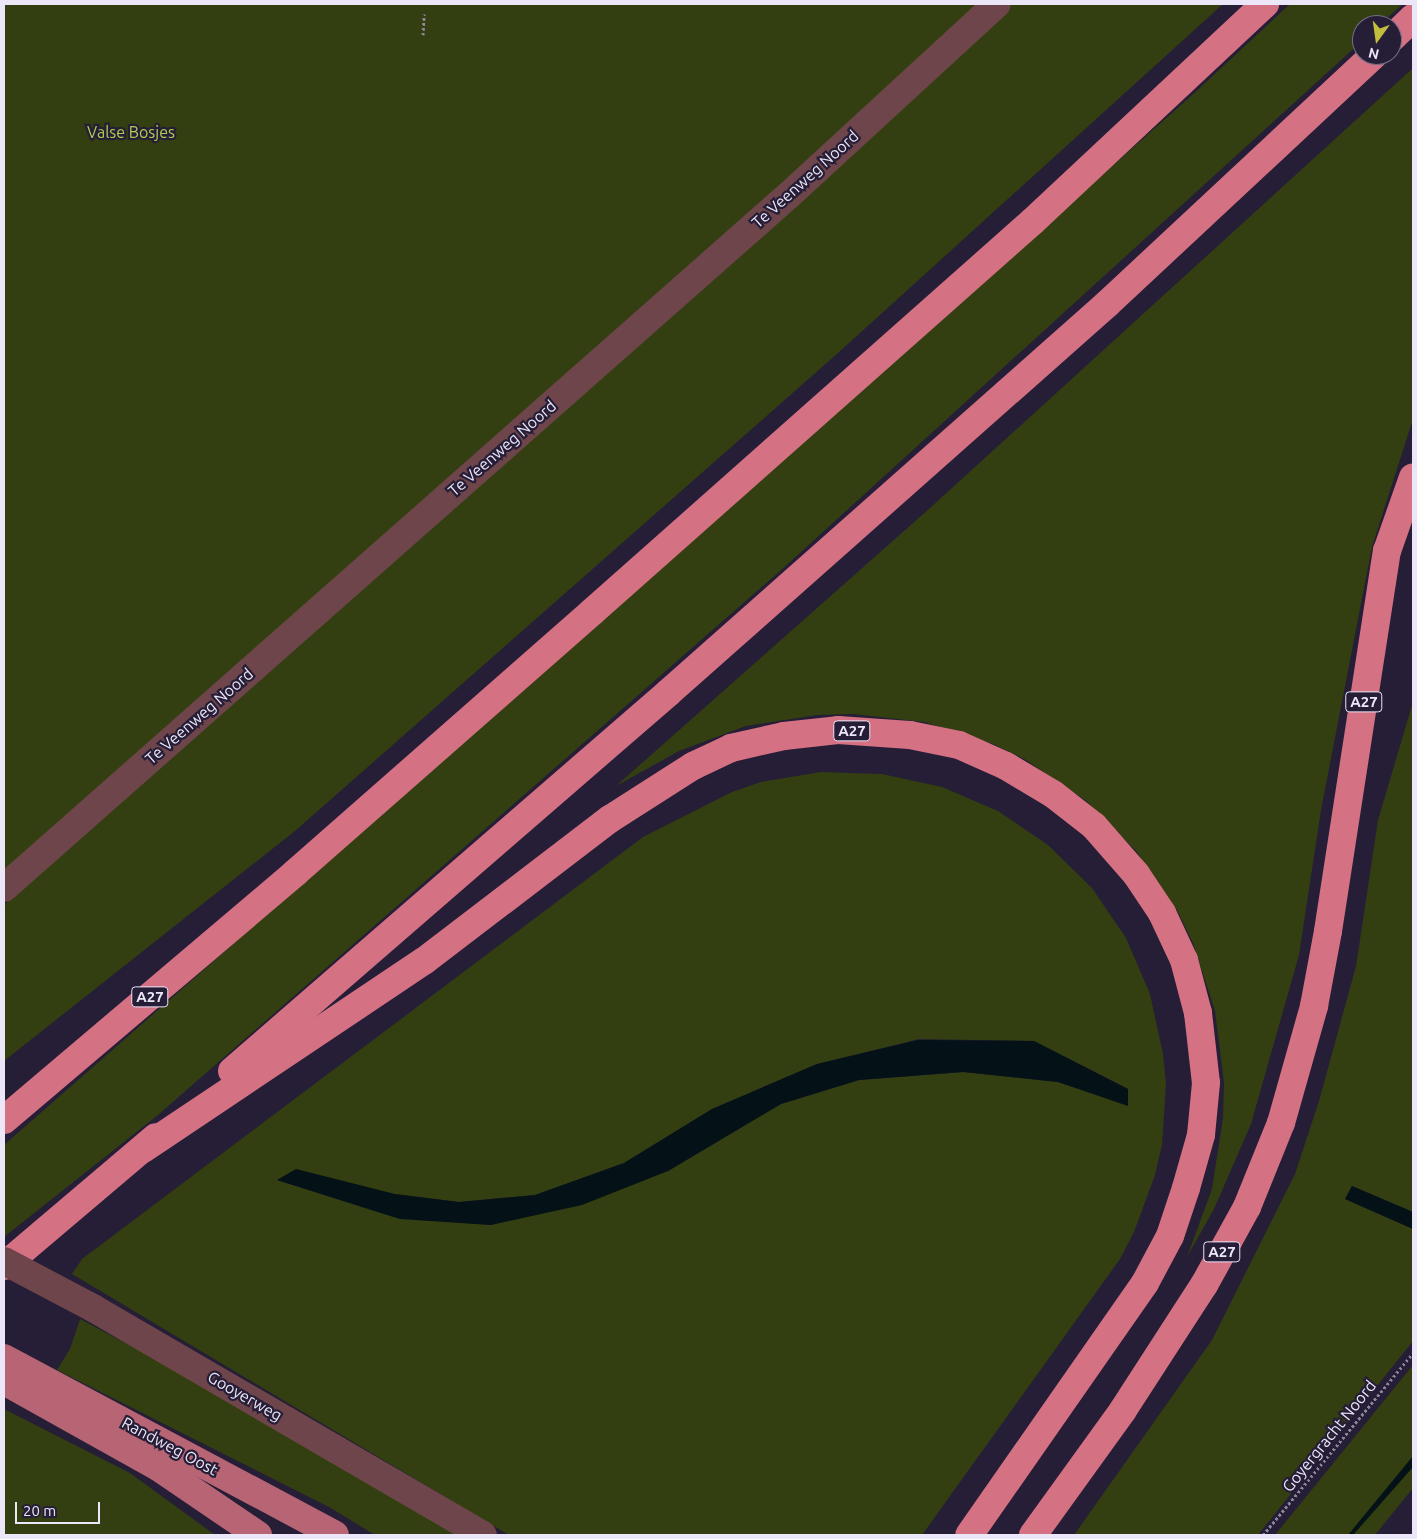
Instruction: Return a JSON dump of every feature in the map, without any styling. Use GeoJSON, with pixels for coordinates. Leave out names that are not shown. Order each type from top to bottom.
{"type":"FeatureCollection","features":[{"type":"Feature","properties":{"kind":"highway","name":"A27"},"geometry":{"type":"LineString","coordinates":[[4,1120],[272,892],[1034,221],[1265,4]]}},
{"type":"Feature","properties":{"kind":"highway"},"geometry":{"type":"LineString","coordinates":[[1402,28],[1413,18]]}},
{"type":"Feature","properties":{"kind":"highway","name":"A27"},"geometry":{"type":"LineString","coordinates":[[4,1266],[143,1149],[676,686],[1099,311],[1363,65]]}},
{"type":"Feature","properties":{"kind":"highway","name":"A27"},"geometry":{"type":"LineString","coordinates":[[1033,1535],[1123,1410],[1204,1286],[1247,1207],[1281,1123],[1314,1006],[1388,551],[1413,478]]}},
{"type":"Feature","properties":{"kind":"highway","name":"A27"},"geometry":{"type":"LineString","coordinates":[[143,1149],[424,961],[610,819],[693,766],[730,748],[784,736],[838,730],[910,735],[959,745],[1006,766],[1054,794],[1094,826],[1136,874],[1162,913],[1184,960],[1198,1013],[1206,1083],[1201,1135],[1170,1236],[1149,1276],[1108,1341],[969,1535]]}},
{"type":"Feature","properties":{"kind":"main road","name":"Randweg Oost"},"geometry":{"type":"LineString","coordinates":[[4,1358],[35,1386],[258,1535]]}},
{"type":"Feature","properties":{"kind":"main road","name":"Randweg Oost"},"geometry":{"type":"LineString","coordinates":[[4,1381],[35,1386],[335,1535]]}},
{"type":"Feature","properties":{"kind":"street","name":"Te Veenweg Noord"},"geometry":{"type":"LineString","coordinates":[[4,888],[781,202],[997,4]]}},
{"type":"Feature","properties":{"kind":"street","name":"Gooyerweg"},"geometry":{"type":"LineString","coordinates":[[4,1261],[93,1308],[483,1535]]}},
{"type":"Feature","properties":{"kind":"path"},"geometry":{"type":"LineString","coordinates":[[423,34],[424,14]]}},
{"type":"Feature","properties":{"kind":"path","name":"Goyergracht Noord"},"geometry":{"type":"LineString","coordinates":[[1263,1535],[1413,1353]]}},
{"type":"Feature","properties":{"kind":"green space","name":"Valse Bosjes"},"geometry":{"type":"Polygon","coordinates":[[[4,4],[989,4],[4,875],[4,4]]]}},
{"type":"Feature","properties":{"kind":"green space"},"geometry":{"type":"Polygon","coordinates":[[[1006,4],[1223,4],[838,353],[295,831],[4,1061],[4,905],[1006,4]]]}},
{"type":"Feature","properties":{"kind":"green space"},"geometry":{"type":"Polygon","coordinates":[[[1290,4],[1403,4],[1390,15],[1352,15],[1352,50],[779,572],[158,1115],[4,1237],[4,1145],[476,731],[1190,97],[1290,4]]]}},
{"type":"Feature","properties":{"kind":"green space"},"geometry":{"type":"Polygon","coordinates":[[[1413,68],[1413,419],[1372,547],[1321,810],[1299,955],[1251,1124],[1214,1209],[1187,1257],[1212,1189],[1223,1118],[1224,1082],[1215,1011],[1193,943],[1177,910],[1136,851],[1085,800],[1026,760],[993,744],[924,722],[853,714],[817,715],[746,726],[679,751],[616,786],[930,508],[1413,68]]]}},
{"type":"Feature","properties":{"kind":"green space"},"geometry":{"type":"Polygon","coordinates":[[[1413,702],[1413,1212],[1352,1186],[1345,1199],[1413,1229],[1413,1341],[1258,1535],[1074,1535],[1212,1340],[1295,1174],[1319,1101],[1356,966],[1378,820],[1413,702]]]}},
{"type":"Feature","properties":{"kind":"green space"},"geometry":{"type":"Polygon","coordinates":[[[821,772],[882,774],[942,787],[998,811],[1048,845],[1092,888],[1126,938],[1150,994],[1163,1054],[1166,1084],[1162,1145],[1155,1175],[1134,1232],[1120,1259],[922,1535],[509,1535],[72,1274],[82,1259],[643,837],[732,792],[761,782],[821,772]],[[919,1039],[817,1064],[712,1109],[624,1163],[535,1195],[459,1202],[277,1180],[397,1218],[491,1225],[668,1171],[781,1104],[859,1080],[964,1072],[1058,1082],[1128,1105],[1128,1089],[1034,1041],[919,1039]]]}},
{"type":"Feature","properties":{"kind":"green space"},"geometry":{"type":"Polygon","coordinates":[[[80,1319],[190,1377],[457,1535],[375,1535],[329,1507],[57,1370],[70,1349],[80,1319]]]}},
{"type":"Feature","properties":{"kind":"green space"},"geometry":{"type":"Polygon","coordinates":[[[1413,1365],[1413,1488],[1375,1535],[1275,1535],[1413,1365]]]}},
{"type":"Feature","properties":{"kind":"green space"},"geometry":{"type":"Polygon","coordinates":[[[4,1409],[130,1473],[215,1535],[4,1535],[4,1409]]]}},
{"type":"Feature","properties":{"kind":"shaded area"},"geometry":{"type":"Polygon","coordinates":[[[918,1040],[1034,1041],[1128,1089],[1128,1106],[1058,1082],[963,1072],[859,1080],[781,1104],[668,1171],[582,1205],[491,1225],[400,1219],[277,1180],[296,1169],[395,1194],[459,1202],[535,1195],[624,1163],[712,1109],[817,1064],[918,1040]]]}},
{"type":"Feature","properties":{"kind":"shaded area"},"geometry":{"type":"Polygon","coordinates":[[[1352,1186],[1413,1212],[1413,1229],[1345,1199],[1352,1186]]]}},
{"type":"Feature","properties":{"kind":"shaded area"},"geometry":{"type":"Polygon","coordinates":[[[1413,1456],[1413,1467],[1353,1535],[1348,1535],[1413,1456]]]}}]}
